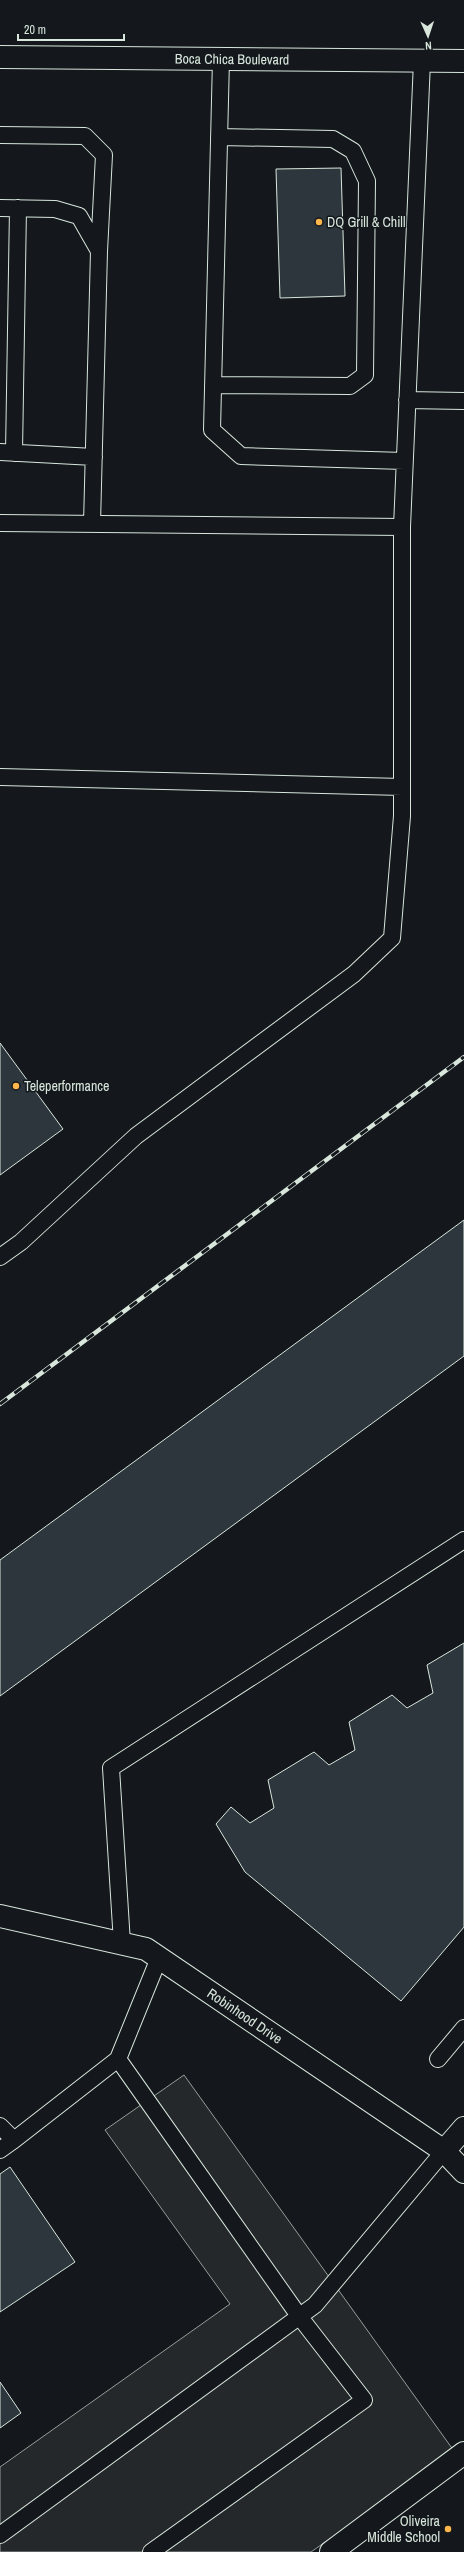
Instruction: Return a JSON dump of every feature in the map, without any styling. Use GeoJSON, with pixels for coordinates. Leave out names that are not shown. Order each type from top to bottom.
{"type":"FeatureCollection","features":[{"type":"Feature","properties":{"kind":"street","name":"Boca Chica Boulevard"},"geometry":{"type":"LineString","coordinates":[[0,57],[464,61]]}},
{"type":"Feature","properties":{"kind":"street","name":"Robinhood Drive"},"geometry":{"type":"LineString","coordinates":[[0,1916],[146,1949],[444,2151],[464,2172]]}},
{"type":"Feature","properties":{"kind":"street"},"geometry":{"type":"LineString","coordinates":[[444,2151],[464,2128]]}},
{"type":"Feature","properties":{"kind":"street"},"geometry":{"type":"LineString","coordinates":[[332,2552],[464,2453]]}},
{"type":"Feature","properties":{"kind":"lane"},"geometry":{"type":"LineString","coordinates":[[221,59],[212,430],[241,456],[404,461]]}},
{"type":"Feature","properties":{"kind":"lane"},"geometry":{"type":"LineString","coordinates":[[0,1257],[21,1242],[136,1136],[354,974],[392,938],[402,816],[402,527],[422,60]]}},
{"type":"Feature","properties":{"kind":"lane"},"geometry":{"type":"LineString","coordinates":[[0,135],[85,136],[104,155],[99,251],[92,524]]}},
{"type":"Feature","properties":{"kind":"lane"},"geometry":{"type":"LineString","coordinates":[[213,384],[350,386],[365,375],[367,182],[353,151],[333,139],[219,137]]}},
{"type":"Feature","properties":{"kind":"lane"},"geometry":{"type":"LineString","coordinates":[[0,208],[55,209],[79,216],[99,251]]}},
{"type":"Feature","properties":{"kind":"lane"},"geometry":{"type":"LineString","coordinates":[[18,208],[7,453],[94,457]]}},
{"type":"Feature","properties":{"kind":"lane"},"geometry":{"type":"LineString","coordinates":[[407,400],[464,401]]}},
{"type":"Feature","properties":{"kind":"lane"},"geometry":{"type":"LineString","coordinates":[[0,523],[402,527]]}},
{"type":"Feature","properties":{"kind":"lane"},"geometry":{"type":"LineString","coordinates":[[0,777],[402,787]]}},
{"type":"Feature","properties":{"kind":"lane"},"geometry":{"type":"LineString","coordinates":[[122,1943],[111,1768],[464,1540]]}},
{"type":"Feature","properties":{"kind":"lane"},"geometry":{"type":"LineString","coordinates":[[0,2150],[118,2059],[159,1958]]}},
{"type":"Feature","properties":{"kind":"lane"},"geometry":{"type":"LineString","coordinates":[[438,2059],[464,2028]]}},
{"type":"Feature","properties":{"kind":"lane"},"geometry":{"type":"LineString","coordinates":[[118,2059],[299,2316],[364,2400],[151,2552]]}},
{"type":"Feature","properties":{"kind":"lane"},"geometry":{"type":"LineString","coordinates":[[0,2126],[14,2140]]}},
{"type":"Feature","properties":{"kind":"lane"},"geometry":{"type":"LineString","coordinates":[[0,2534],[315,2305],[444,2151]]}},
{"type":"Feature","properties":{"kind":"shaded area"},"geometry":{"type":"Polygon","coordinates":[[[184,2075],[454,2451],[311,2552],[0,2552],[0,2467],[230,2304],[105,2130],[184,2075]]]}},
{"type":"Feature","properties":{"kind":"building"},"geometry":{"type":"Polygon","coordinates":[[[341,168],[345,296],[280,298],[276,169],[341,168]]]}},
{"type":"Feature","properties":{"kind":"building","name":"Teleperformance"},"geometry":{"type":"Polygon","coordinates":[[[0,1043],[63,1129],[0,1175],[0,1043]]]}},
{"type":"Feature","properties":{"kind":"building"},"geometry":{"type":"Polygon","coordinates":[[[464,1220],[464,1356],[0,1696],[0,1560],[464,1220]]]}},
{"type":"Feature","properties":{"kind":"building"},"geometry":{"type":"Polygon","coordinates":[[[464,1643],[464,1927],[401,2001],[245,1872],[216,1824],[231,1807],[250,1823],[274,1808],[268,1780],[314,1752],[329,1765],[355,1750],[349,1722],[392,1695],[407,1708],[433,1693],[427,1665],[464,1643]]]}},
{"type":"Feature","properties":{"kind":"building"},"geometry":{"type":"Polygon","coordinates":[[[10,2167],[75,2262],[0,2312],[0,2174],[10,2167]]]}},
{"type":"Feature","properties":{"kind":"building"},"geometry":{"type":"Polygon","coordinates":[[[0,2382],[21,2413],[0,2428],[0,2382]]]}},
{"type":"Feature","properties":{"kind":"railway"},"geometry":{"type":"LineString","coordinates":[[0,1404],[464,1057]]}},
{"type":"Feature","properties":{"kind":"place","name":"DQ Grill & Chill"},"geometry":{"type":"Point","coordinates":[319,222]}},
{"type":"Feature","properties":{"kind":"place","name":"Teleperformance"},"geometry":{"type":"Point","coordinates":[16,1086]}},
{"type":"Feature","properties":{"kind":"place","name":"Oliveira Middle School"},"geometry":{"type":"Point","coordinates":[448,2529]}}]}
